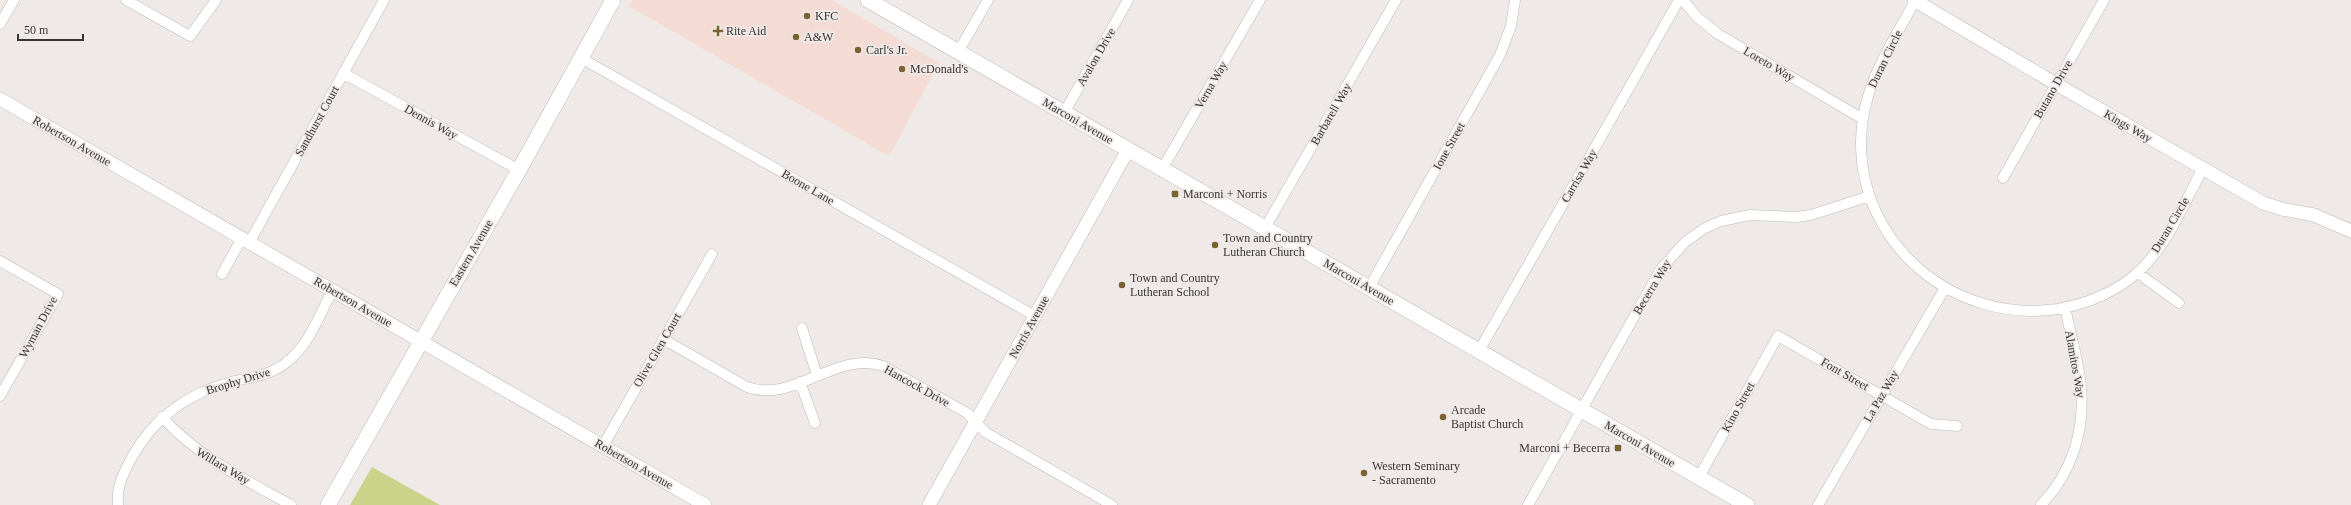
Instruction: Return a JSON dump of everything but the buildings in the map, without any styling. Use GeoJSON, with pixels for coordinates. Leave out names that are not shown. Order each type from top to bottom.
{"type":"FeatureCollection","features":[{"type":"Feature","properties":{"kind":"main road","name":"Eastern Avenue"},"geometry":{"type":"LineString","coordinates":[[328,505],[420,341],[519,170],[613,0]]}},
{"type":"Feature","properties":{"kind":"main road","name":"Marconi Avenue"},"geometry":{"type":"LineString","coordinates":[[868,0],[1747,505]]}},
{"type":"Feature","properties":{"kind":"street"},"geometry":{"type":"LineString","coordinates":[[0,24],[14,0]]}},
{"type":"Feature","properties":{"kind":"street"},"geometry":{"type":"LineString","coordinates":[[126,0],[190,36],[216,0]]}},
{"type":"Feature","properties":{"kind":"street","name":"Sandhurst Court"},"geometry":{"type":"LineString","coordinates":[[222,274],[245,240],[384,0]]}},
{"type":"Feature","properties":{"kind":"street"},"geometry":{"type":"LineString","coordinates":[[958,52],[988,0]]}},
{"type":"Feature","properties":{"kind":"street","name":"Avalon Drive"},"geometry":{"type":"LineString","coordinates":[[1064,113],[1128,0]]}},
{"type":"Feature","properties":{"kind":"street","name":"Verna Way"},"geometry":{"type":"LineString","coordinates":[[1162,169],[1260,0]]}},
{"type":"Feature","properties":{"kind":"street","name":"Barbarell Way"},"geometry":{"type":"LineString","coordinates":[[1265,228],[1396,0]]}},
{"type":"Feature","properties":{"kind":"street","name":"Ione Street"},"geometry":{"type":"LineString","coordinates":[[1369,288],[1500,55],[1511,26],[1515,0]]}},
{"type":"Feature","properties":{"kind":"street","name":"Carrisa Way"},"geometry":{"type":"LineString","coordinates":[[1479,351],[1679,0]]}},
{"type":"Feature","properties":{"kind":"street","name":"Loreto Way"},"geometry":{"type":"LineString","coordinates":[[1683,0],[1697,17],[1718,34],[1862,119]]}},
{"type":"Feature","properties":{"kind":"street","name":"Duran Circle"},"geometry":{"type":"LineString","coordinates":[[1915,0],[1880,65],[1870,87],[1862,119],[1862,159],[1870,196],[1885,229],[1895,244],[1915,266],[1945,288],[1975,302],[2009,310],[2045,310],[2065,308],[2107,293],[2138,273],[2159,248],[2203,168]]}},
{"type":"Feature","properties":{"kind":"street","name":"Kings Way"},"geometry":{"type":"LineString","coordinates":[[1915,0],[2056,84],[2269,205],[2314,215],[2351,230]]}},
{"type":"Feature","properties":{"kind":"street","name":"Butano Drive"},"geometry":{"type":"LineString","coordinates":[[2003,178],[2104,0]]}},
{"type":"Feature","properties":{"kind":"street","name":"Boone Lane"},"geometry":{"type":"LineString","coordinates":[[581,58],[1035,316]]}},
{"type":"Feature","properties":{"kind":"street","name":"Dennis Way"},"geometry":{"type":"LineString","coordinates":[[343,73],[519,170]]}},
{"type":"Feature","properties":{"kind":"street","name":"Robertson Avenue"},"geometry":{"type":"LineString","coordinates":[[0,100],[706,505]]}},
{"type":"Feature","properties":{"kind":"street","name":"Norris Avenue"},"geometry":{"type":"LineString","coordinates":[[929,505],[1128,150]]}},
{"type":"Feature","properties":{"kind":"street","name":"Becerra Way"},"geometry":{"type":"LineString","coordinates":[[1528,505],[1662,269],[1676,250],[1694,234],[1721,221],[1738,217],[1810,215],[1870,196]]}},
{"type":"Feature","properties":{"kind":"street","name":"Olive Glen Court"},"geometry":{"type":"LineString","coordinates":[[603,446],[712,254]]}},
{"type":"Feature","properties":{"kind":"street","name":"Wyman Drive"},"geometry":{"type":"LineString","coordinates":[[0,260],[58,294],[0,396]]}},
{"type":"Feature","properties":{"kind":"street"},"geometry":{"type":"LineString","coordinates":[[2138,273],[2180,303]]}},
{"type":"Feature","properties":{"kind":"street","name":"La Paz Way"},"geometry":{"type":"LineString","coordinates":[[1818,505],[1881,394],[1945,288]]}},
{"type":"Feature","properties":{"kind":"street","name":"Brophy Drive"},"geometry":{"type":"LineString","coordinates":[[118,505],[117,495],[122,476],[147,432],[162,417],[197,394],[231,382],[269,373],[286,363],[304,343],[332,290]]}},
{"type":"Feature","properties":{"kind":"street","name":"Alamitos Way"},"geometry":{"type":"LineString","coordinates":[[2041,505],[2057,486],[2070,463],[2078,439],[2081,418],[2081,388],[2065,308]]}},
{"type":"Feature","properties":{"kind":"street"},"geometry":{"type":"LineString","coordinates":[[802,328],[817,375]]}},
{"type":"Feature","properties":{"kind":"street","name":"Font Street"},"geometry":{"type":"LineString","coordinates":[[1778,336],[1931,424],[1957,426]]}},
{"type":"Feature","properties":{"kind":"street","name":"Kino Street"},"geometry":{"type":"LineString","coordinates":[[1698,477],[1778,336]]}},
{"type":"Feature","properties":{"kind":"street","name":"Hancock Drive"},"geometry":{"type":"LineString","coordinates":[[663,339],[752,389],[771,390],[800,382],[854,363],[878,364],[967,413],[985,432],[1112,505]]}},
{"type":"Feature","properties":{"kind":"street"},"geometry":{"type":"LineString","coordinates":[[800,382],[815,423]]}},
{"type":"Feature","properties":{"kind":"street","name":"Willara Way"},"geometry":{"type":"LineString","coordinates":[[162,417],[186,442],[209,459],[291,505]]}},
{"type":"Feature","properties":{"kind":"shaded area"},"geometry":{"type":"Polygon","coordinates":[[[632,0],[832,0],[939,63],[891,153],[887,155],[629,6],[632,0]]]}},
{"type":"Feature","properties":{"kind":"green space"},"geometry":{"type":"Polygon","coordinates":[[[372,467],[440,505],[350,505],[372,467]]]}},
{"type":"Feature","properties":{"kind":"place","name":"KFC"},"geometry":{"type":"Point","coordinates":[807,16]}},
{"type":"Feature","properties":{"kind":"place","name":"Rite Aid"},"geometry":{"type":"Point","coordinates":[718,31]}},
{"type":"Feature","properties":{"kind":"place","name":"A&W"},"geometry":{"type":"Point","coordinates":[796,37]}},
{"type":"Feature","properties":{"kind":"place","name":"Carl's Jr."},"geometry":{"type":"Point","coordinates":[858,50]}},
{"type":"Feature","properties":{"kind":"place","name":"McDonald's"},"geometry":{"type":"Point","coordinates":[902,69]}},
{"type":"Feature","properties":{"kind":"place","name":"Marconi + Norris"},"geometry":{"type":"Point","coordinates":[1175,194]}},
{"type":"Feature","properties":{"kind":"place","name":"Town and Country Lutheran Church"},"geometry":{"type":"Point","coordinates":[1215,245]}},
{"type":"Feature","properties":{"kind":"place","name":"Town and Country Lutheran School"},"geometry":{"type":"Point","coordinates":[1122,285]}},
{"type":"Feature","properties":{"kind":"place","name":"Arcade Baptist Church"},"geometry":{"type":"Point","coordinates":[1443,417]}},
{"type":"Feature","properties":{"kind":"place","name":"Marconi + Becerra"},"geometry":{"type":"Point","coordinates":[1618,448]}},
{"type":"Feature","properties":{"kind":"place","name":"Western Seminary - Sacramento"},"geometry":{"type":"Point","coordinates":[1364,473]}}]}
